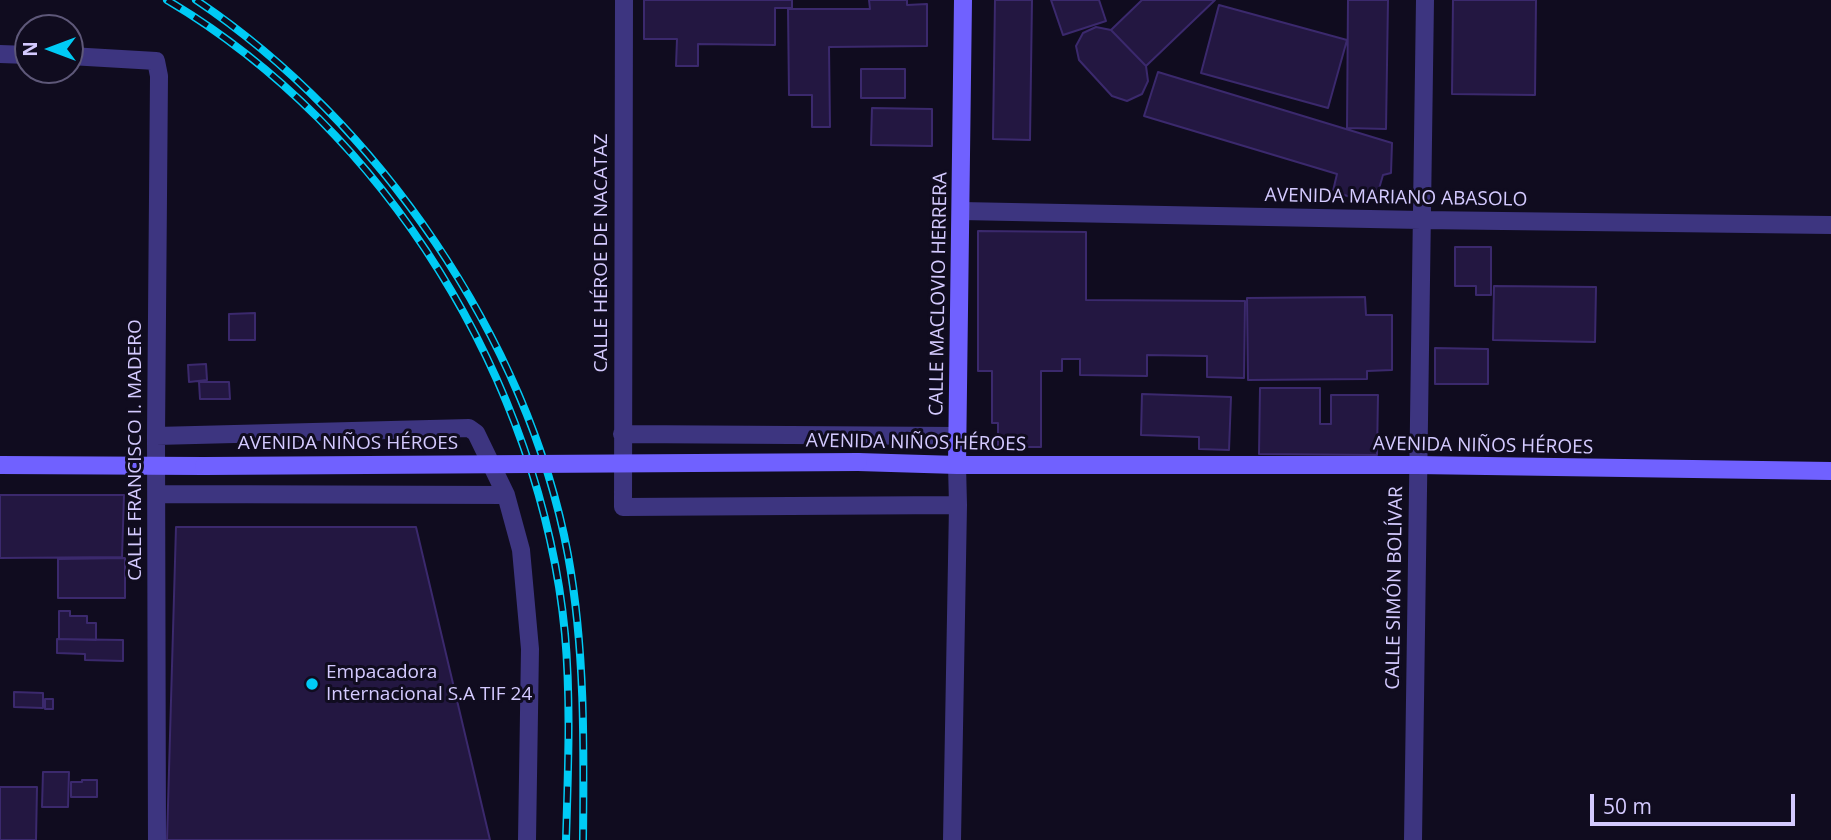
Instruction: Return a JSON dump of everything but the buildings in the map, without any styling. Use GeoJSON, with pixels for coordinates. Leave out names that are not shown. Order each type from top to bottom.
{"type":"FeatureCollection","features":[{"type":"Feature","properties":{"kind":"street","name":"CALLE HÉROE DE NACATAZ"},"geometry":{"type":"LineString","coordinates":[[624,0],[623,507],[958,505]]}},
{"type":"Feature","properties":{"kind":"street","name":"CALLE MACLOVIO HERRERA"},"geometry":{"type":"LineString","coordinates":[[952,840],[963,0]]}},
{"type":"Feature","properties":{"kind":"street","name":"CALLE SIMÓN BOLÍVAR"},"geometry":{"type":"LineString","coordinates":[[1413,840],[1425,0]]}},
{"type":"Feature","properties":{"kind":"street","name":"CALLE FRANCISCO I. MADERO"},"geometry":{"type":"LineString","coordinates":[[84,57],[156,61],[159,76],[157,840]]}},
{"type":"Feature","properties":{"kind":"street","name":"AVENIDA MARIANO ABASOLO"},"geometry":{"type":"LineString","coordinates":[[961,211],[1831,225]]}},
{"type":"Feature","properties":{"kind":"street"},"geometry":{"type":"LineString","coordinates":[[156,436],[469,428],[476,433],[506,495],[521,550],[530,649],[527,840]]}},
{"type":"Feature","properties":{"kind":"street"},"geometry":{"type":"LineString","coordinates":[[622,434],[958,436]]}},
{"type":"Feature","properties":{"kind":"street","name":"AVENIDA NIÑOS HÉROES"},"geometry":{"type":"LineString","coordinates":[[0,465],[858,462],[957,465],[1417,465],[1831,471]]}},
{"type":"Feature","properties":{"kind":"street"},"geometry":{"type":"LineString","coordinates":[[158,495],[506,495]]}},
{"type":"Feature","properties":{"kind":"railway"},"geometry":{"type":"LineString","coordinates":[[167,0],[246,54],[318,118],[383,191],[439,271],[486,357],[523,447],[550,540],[567,660],[566,840]]}},
{"type":"Feature","properties":{"kind":"railway"},"geometry":{"type":"LineString","coordinates":[[196,0],[262,50],[325,107],[383,172],[435,242],[480,316],[518,394],[548,474],[574,590],[582,697],[583,840]]}},
{"type":"Feature","properties":{"kind":"place","name":"Empacadora Internacional S.A TIF 24"},"geometry":{"type":"Point","coordinates":[312,684]}}]}
